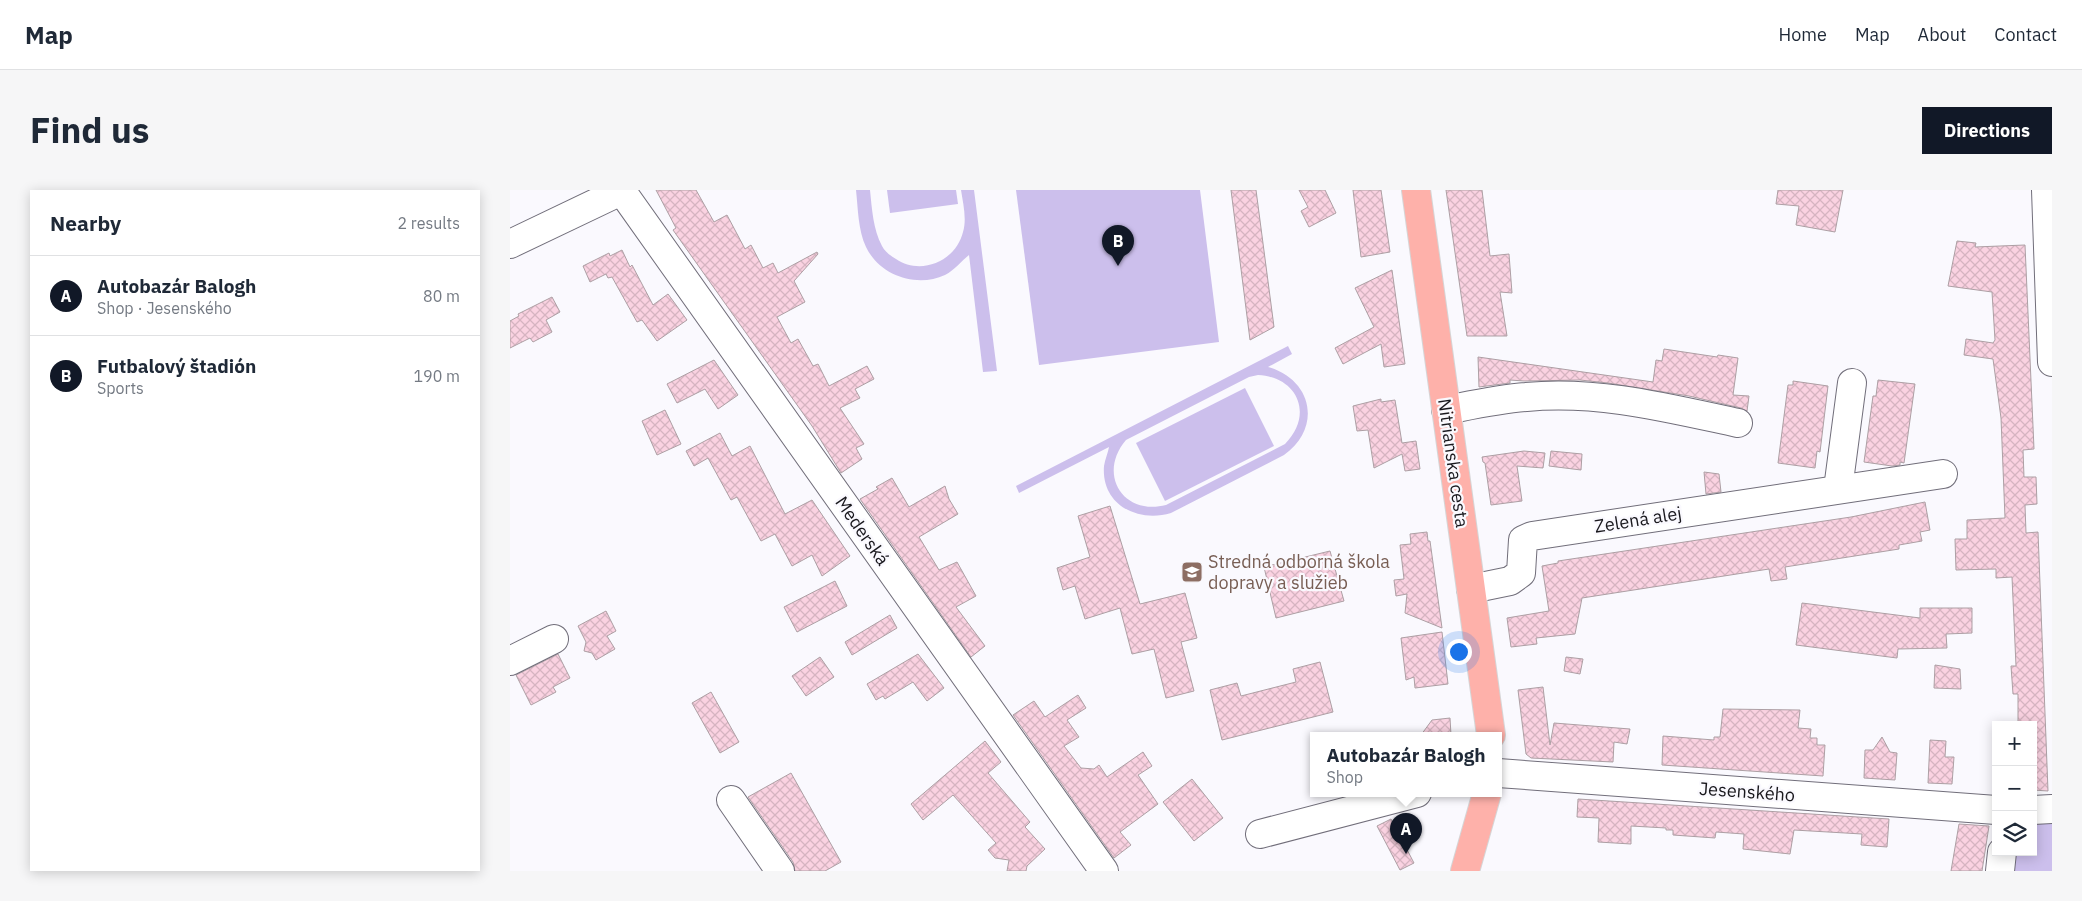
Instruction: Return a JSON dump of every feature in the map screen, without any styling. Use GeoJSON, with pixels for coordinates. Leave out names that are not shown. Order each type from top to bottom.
{"type":"FeatureCollection","features":[{"type":"Feature","properties":{"kind":"main road","name":"Nitrianska cesta"},"geometry":{"type":"LineString","coordinates":[[1416,190],[1490,732]]}},
{"type":"Feature","properties":{"kind":"main road"},"geometry":{"type":"LineString","coordinates":[[1466,871],[1486,797]]}},
{"type":"Feature","properties":{"kind":"street"},"geometry":{"type":"LineString","coordinates":[[510,244],[621,190]]}},
{"type":"Feature","properties":{"kind":"street","name":"Mederská"},"geometry":{"type":"LineString","coordinates":[[621,190],[1096,868]]}},
{"type":"Feature","properties":{"kind":"street"},"geometry":{"type":"LineString","coordinates":[[2046,190],[2052,362]]}},
{"type":"Feature","properties":{"kind":"street"},"geometry":{"type":"LineString","coordinates":[[1838,489],[1852,383]]}},
{"type":"Feature","properties":{"kind":"street"},"geometry":{"type":"LineString","coordinates":[[1446,410],[1525,396],[1584,396],[1642,402],[1738,423]]}},
{"type":"Feature","properties":{"kind":"street","name":"Zelená alej"},"geometry":{"type":"LineString","coordinates":[[1471,589],[1510,581],[1521,572],[1523,540],[1532,536],[1943,474]]}},
{"type":"Feature","properties":{"kind":"street"},"geometry":{"type":"LineString","coordinates":[[510,661],[554,639]]}},
{"type":"Feature","properties":{"kind":"street","name":"Jesenského"},"geometry":{"type":"LineString","coordinates":[[1502,773],[1992,810]]}},
{"type":"Feature","properties":{"kind":"street"},"geometry":{"type":"LineString","coordinates":[[1260,834],[1402,797]]}},
{"type":"Feature","properties":{"kind":"street"},"geometry":{"type":"LineString","coordinates":[[731,800],[780,871]]}},
{"type":"Feature","properties":{"kind":"street"},"geometry":{"type":"LineString","coordinates":[[2037,810],[2052,809]]}},
{"type":"Feature","properties":{"kind":"street"},"geometry":{"type":"LineString","coordinates":[[2000,871],[2002,856]]}},
{"type":"Feature","properties":{"kind":"shaded area"},"geometry":{"type":"Polygon","coordinates":[[[856,190],[870,190],[875,226],[885,250],[906,264],[926,266],[945,258],[959,242],[965,222],[961,190],[974,190],[997,371],[983,372],[969,255],[949,273],[934,279],[911,280],[890,272],[872,257],[863,240],[856,190]]]}},
{"type":"Feature","properties":{"kind":"shaded area"},"geometry":{"type":"Polygon","coordinates":[[[887,190],[956,190],[958,204],[890,213],[887,190]]]}},
{"type":"Feature","properties":{"kind":"shaded area"},"geometry":{"type":"Polygon","coordinates":[[[1016,190],[1200,190],[1219,342],[1039,365],[1016,190]]]}},
{"type":"Feature","properties":{"kind":"shaded area"},"geometry":{"type":"Polygon","coordinates":[[[1288,346],[1292,354],[1268,367],[1283,373],[1295,382],[1303,393],[1308,419],[1304,432],[1296,444],[1284,455],[1171,513],[1146,515],[1134,513],[1115,500],[1108,491],[1105,479],[1104,466],[1109,447],[1019,493],[1016,486],[1288,346]],[[1258,375],[1249,377],[1126,440],[1118,453],[1114,466],[1115,478],[1119,489],[1127,498],[1138,504],[1151,507],[1166,505],[1285,444],[1294,433],[1299,421],[1300,410],[1292,390],[1272,377],[1258,375]]]}},
{"type":"Feature","properties":{"kind":"shaded area"},"geometry":{"type":"Polygon","coordinates":[[[1245,388],[1274,446],[1165,501],[1136,443],[1245,388]]]}},
{"type":"Feature","properties":{"kind":"shaded area"},"geometry":{"type":"Polygon","coordinates":[[[2052,821],[2052,871],[2009,871],[2011,856],[2037,856],[2037,822],[2052,821]]]}},
{"type":"Feature","properties":{"kind":"building"},"geometry":{"type":"Polygon","coordinates":[[[656,190],[696,190],[714,222],[727,215],[745,249],[751,245],[763,268],[773,263],[778,273],[817,252],[818,254],[794,281],[805,302],[777,317],[791,343],[798,339],[813,366],[818,364],[829,386],[867,366],[874,379],[855,389],[860,398],[840,408],[864,444],[856,448],[862,459],[841,473],[812,426],[673,230],[676,228],[656,190]]]}},
{"type":"Feature","properties":{"kind":"building"},"geometry":{"type":"Polygon","coordinates":[[[1231,190],[1256,190],[1274,327],[1250,340],[1231,190]]]}},
{"type":"Feature","properties":{"kind":"building"},"geometry":{"type":"Polygon","coordinates":[[[1299,190],[1325,190],[1336,213],[1309,227],[1301,211],[1308,207],[1299,190]]]}},
{"type":"Feature","properties":{"kind":"building"},"geometry":{"type":"Polygon","coordinates":[[[1353,190],[1381,190],[1390,252],[1361,257],[1353,190]]]}},
{"type":"Feature","properties":{"kind":"building"},"geometry":{"type":"Polygon","coordinates":[[[1446,190],[1482,190],[1490,256],[1509,254],[1512,293],[1500,292],[1507,336],[1467,336],[1446,190]]]}},
{"type":"Feature","properties":{"kind":"building"},"geometry":{"type":"Polygon","coordinates":[[[1778,190],[1843,190],[1835,232],[1796,225],[1799,206],[1776,204],[1778,190]]]}},
{"type":"Feature","properties":{"kind":"building"},"geometry":{"type":"Polygon","coordinates":[[[1957,241],[1976,243],[1975,247],[2025,245],[2034,449],[2023,450],[2024,477],[2036,477],[2037,504],[2025,505],[2026,533],[2038,532],[2048,791],[2037,790],[2037,721],[2018,721],[2018,694],[2013,694],[2011,666],[2016,666],[2012,577],[1996,578],[1996,569],[1956,570],[1955,539],[1967,539],[1967,520],[2005,518],[2001,418],[1993,359],[1964,355],[1966,339],[1993,343],[1995,340],[1992,292],[1948,286],[1957,241]]]}},
{"type":"Feature","properties":{"kind":"building"},"geometry":{"type":"Polygon","coordinates":[[[622,250],[653,305],[668,294],[687,320],[657,341],[642,320],[637,322],[612,277],[608,278],[606,274],[590,282],[583,266],[609,253],[610,256],[622,250]]]}},
{"type":"Feature","properties":{"kind":"building"},"geometry":{"type":"Polygon","coordinates":[[[1392,270],[1405,364],[1384,367],[1381,344],[1343,364],[1335,348],[1374,327],[1355,288],[1392,270]]]}},
{"type":"Feature","properties":{"kind":"building"},"geometry":{"type":"Polygon","coordinates":[[[552,297],[560,312],[546,320],[552,332],[533,342],[530,338],[510,348],[510,321],[519,316],[518,314],[552,297]]]}},
{"type":"Feature","properties":{"kind":"building"},"geometry":{"type":"Polygon","coordinates":[[[1664,349],[1717,357],[1718,355],[1738,358],[1733,395],[1749,396],[1747,411],[1689,396],[1580,380],[1510,380],[1510,383],[1479,387],[1478,357],[1653,382],[1656,360],[1662,361],[1664,349]]]}},
{"type":"Feature","properties":{"kind":"building"},"geometry":{"type":"Polygon","coordinates":[[[714,360],[738,395],[718,409],[705,389],[677,403],[667,384],[714,360]]]}},
{"type":"Feature","properties":{"kind":"building"},"geometry":{"type":"Polygon","coordinates":[[[1878,380],[1915,384],[1904,463],[1900,462],[1900,465],[1892,466],[1864,462],[1873,396],[1876,396],[1878,380]]]}},
{"type":"Feature","properties":{"kind":"building"},"geometry":{"type":"Polygon","coordinates":[[[1793,381],[1828,386],[1820,452],[1817,451],[1815,468],[1778,463],[1788,385],[1793,385],[1793,381]]]}},
{"type":"Feature","properties":{"kind":"building"},"geometry":{"type":"Polygon","coordinates":[[[1381,399],[1381,402],[1395,400],[1402,443],[1416,441],[1420,469],[1405,471],[1402,454],[1374,468],[1368,430],[1357,431],[1353,406],[1381,399]]]}},
{"type":"Feature","properties":{"kind":"building"},"geometry":{"type":"Polygon","coordinates":[[[665,410],[681,444],[657,455],[642,421],[665,410]]]}},
{"type":"Feature","properties":{"kind":"building"},"geometry":{"type":"Polygon","coordinates":[[[720,433],[732,456],[750,446],[785,514],[812,500],[850,556],[822,576],[812,555],[792,566],[775,534],[761,541],[737,497],[731,500],[708,458],[694,466],[686,451],[720,433]]]}},
{"type":"Feature","properties":{"kind":"building"},"geometry":{"type":"Polygon","coordinates":[[[1524,451],[1545,453],[1543,468],[1517,466],[1522,501],[1491,505],[1485,463],[1482,457],[1524,451]]]}},
{"type":"Feature","properties":{"kind":"building"},"geometry":{"type":"Polygon","coordinates":[[[1551,451],[1582,454],[1581,470],[1549,466],[1551,451]]]}},
{"type":"Feature","properties":{"kind":"building"},"geometry":{"type":"Polygon","coordinates":[[[1704,472],[1719,474],[1721,492],[1706,494],[1704,472]]]}},
{"type":"Feature","properties":{"kind":"building"},"geometry":{"type":"Polygon","coordinates":[[[892,478],[909,507],[945,486],[949,499],[958,514],[919,537],[939,570],[957,562],[976,596],[956,607],[985,646],[971,657],[860,499],[878,489],[876,487],[892,478]]]}},
{"type":"Feature","properties":{"kind":"building"},"geometry":{"type":"Polygon","coordinates":[[[1925,502],[1930,530],[1920,532],[1922,541],[1899,545],[1899,549],[1785,567],[1787,579],[1771,581],[1769,569],[1582,598],[1575,634],[1536,638],[1537,644],[1511,647],[1507,618],[1549,611],[1542,566],[1558,563],[1558,561],[1851,517],[1925,502]]]}},
{"type":"Feature","properties":{"kind":"building"},"geometry":{"type":"Polygon","coordinates":[[[1110,506],[1140,604],[1185,593],[1197,638],[1181,642],[1194,691],[1166,698],[1154,649],[1132,654],[1120,608],[1085,619],[1075,586],[1063,590],[1057,568],[1090,557],[1078,516],[1110,506]]]}},
{"type":"Feature","properties":{"kind":"building"},"geometry":{"type":"Polygon","coordinates":[[[1427,532],[1428,541],[1430,541],[1442,628],[1405,613],[1407,594],[1396,596],[1394,580],[1404,579],[1400,545],[1411,544],[1410,534],[1427,532]]]}},
{"type":"Feature","properties":{"kind":"building"},"geometry":{"type":"Polygon","coordinates":[[[1330,551],[1344,601],[1276,618],[1264,567],[1330,551]]]}},
{"type":"Feature","properties":{"kind":"building"},"geometry":{"type":"Polygon","coordinates":[[[835,581],[847,606],[797,632],[784,607],[835,581]]]}},
{"type":"Feature","properties":{"kind":"building"},"geometry":{"type":"Polygon","coordinates":[[[1802,603],[1920,618],[1920,608],[1972,608],[1972,633],[1946,634],[1947,648],[1898,649],[1897,658],[1796,645],[1802,603]]]}},
{"type":"Feature","properties":{"kind":"building"},"geometry":{"type":"Polygon","coordinates":[[[606,611],[616,631],[607,636],[615,649],[596,660],[592,653],[584,651],[586,642],[578,626],[606,611]]]}},
{"type":"Feature","properties":{"kind":"building"},"geometry":{"type":"Polygon","coordinates":[[[890,615],[897,628],[852,655],[845,642],[890,615]]]}},
{"type":"Feature","properties":{"kind":"building"},"geometry":{"type":"Polygon","coordinates":[[[1442,632],[1448,684],[1415,688],[1414,677],[1406,680],[1401,638],[1442,632]]]}},
{"type":"Feature","properties":{"kind":"building"},"geometry":{"type":"Polygon","coordinates":[[[558,654],[570,678],[553,687],[556,692],[531,705],[516,675],[558,654]]]}},
{"type":"Feature","properties":{"kind":"building"},"geometry":{"type":"Polygon","coordinates":[[[918,654],[944,688],[927,701],[913,682],[885,699],[883,696],[876,700],[867,684],[918,654]]]}},
{"type":"Feature","properties":{"kind":"building"},"geometry":{"type":"Polygon","coordinates":[[[820,657],[834,677],[806,696],[792,676],[820,657]]]}},
{"type":"Feature","properties":{"kind":"building"},"geometry":{"type":"Polygon","coordinates":[[[1566,657],[1583,659],[1580,674],[1564,671],[1566,657]]]}},
{"type":"Feature","properties":{"kind":"building"},"geometry":{"type":"Polygon","coordinates":[[[1320,662],[1333,712],[1222,740],[1210,690],[1237,683],[1241,696],[1296,682],[1293,669],[1320,662]]]}},
{"type":"Feature","properties":{"kind":"building"},"geometry":{"type":"Polygon","coordinates":[[[1935,665],[1960,669],[1961,689],[1934,688],[1935,665]]]}},
{"type":"Feature","properties":{"kind":"building"},"geometry":{"type":"Polygon","coordinates":[[[1543,687],[1550,745],[1554,723],[1630,729],[1627,744],[1614,742],[1613,762],[1531,758],[1526,754],[1518,690],[1543,687]]]}},
{"type":"Feature","properties":{"kind":"building"},"geometry":{"type":"Polygon","coordinates":[[[711,692],[739,742],[720,753],[692,703],[711,692]]]}},
{"type":"Feature","properties":{"kind":"building"},"geometry":{"type":"Polygon","coordinates":[[[1078,695],[1086,708],[1067,720],[1079,737],[1064,746],[1081,768],[1094,769],[1099,765],[1107,777],[1143,752],[1152,766],[1138,775],[1158,804],[1120,832],[1131,845],[1114,858],[1013,715],[1034,701],[1045,717],[1078,695]]]}},
{"type":"Feature","properties":{"kind":"building"},"geometry":{"type":"Polygon","coordinates":[[[1723,709],[1800,710],[1798,728],[1811,729],[1810,738],[1817,738],[1817,745],[1825,745],[1823,776],[1662,765],[1663,736],[1714,740],[1714,737],[1720,737],[1723,709]]]}},
{"type":"Feature","properties":{"kind":"building"},"geometry":{"type":"Polygon","coordinates":[[[1450,718],[1451,732],[1423,732],[1432,720],[1450,718]]]}},
{"type":"Feature","properties":{"kind":"building"},"geometry":{"type":"Polygon","coordinates":[[[1882,737],[1890,752],[1897,753],[1895,780],[1864,778],[1865,750],[1873,750],[1882,737]]]}},
{"type":"Feature","properties":{"kind":"building"},"geometry":{"type":"Polygon","coordinates":[[[1930,740],[1946,741],[1945,757],[1954,757],[1952,784],[1928,783],[1930,740]]]}},
{"type":"Feature","properties":{"kind":"building"},"geometry":{"type":"Polygon","coordinates":[[[985,741],[1001,762],[988,773],[1030,822],[1025,827],[1045,849],[1027,866],[1026,871],[1007,871],[1009,860],[995,858],[988,850],[996,843],[953,795],[923,820],[911,804],[985,741]]]}},
{"type":"Feature","properties":{"kind":"building"},"geometry":{"type":"Polygon","coordinates":[[[791,773],[841,862],[825,871],[795,871],[793,862],[748,797],[791,773]]]}},
{"type":"Feature","properties":{"kind":"building"},"geometry":{"type":"Polygon","coordinates":[[[1192,779],[1223,818],[1194,841],[1163,802],[1192,779]]]}},
{"type":"Feature","properties":{"kind":"building"},"geometry":{"type":"Polygon","coordinates":[[[1578,799],[1889,819],[1887,847],[1861,845],[1862,834],[1794,830],[1790,854],[1743,849],[1744,834],[1716,832],[1715,838],[1673,835],[1673,830],[1666,830],[1666,828],[1631,826],[1631,844],[1598,842],[1599,818],[1577,817],[1578,799]]]}},
{"type":"Feature","properties":{"kind":"building"},"geometry":{"type":"Polygon","coordinates":[[[1391,819],[1414,863],[1400,870],[1377,826],[1391,819]]]}},
{"type":"Feature","properties":{"kind":"building"},"geometry":{"type":"Polygon","coordinates":[[[1959,824],[1989,826],[1982,871],[1951,871],[1959,824]]]}},
{"type":"Feature","properties":{"kind":"place","name":"Futbalový štadión"},"geometry":{"type":"Point","coordinates":[1118,266]}},
{"type":"Feature","properties":{"kind":"place","name":"Stredná odborná škola dopravy a služieb"},"geometry":{"type":"Point","coordinates":[1192,572]}},
{"type":"Feature","properties":{"kind":"place","name":"Autobazár Balogh"},"geometry":{"type":"Point","coordinates":[1406,854]}}]}
